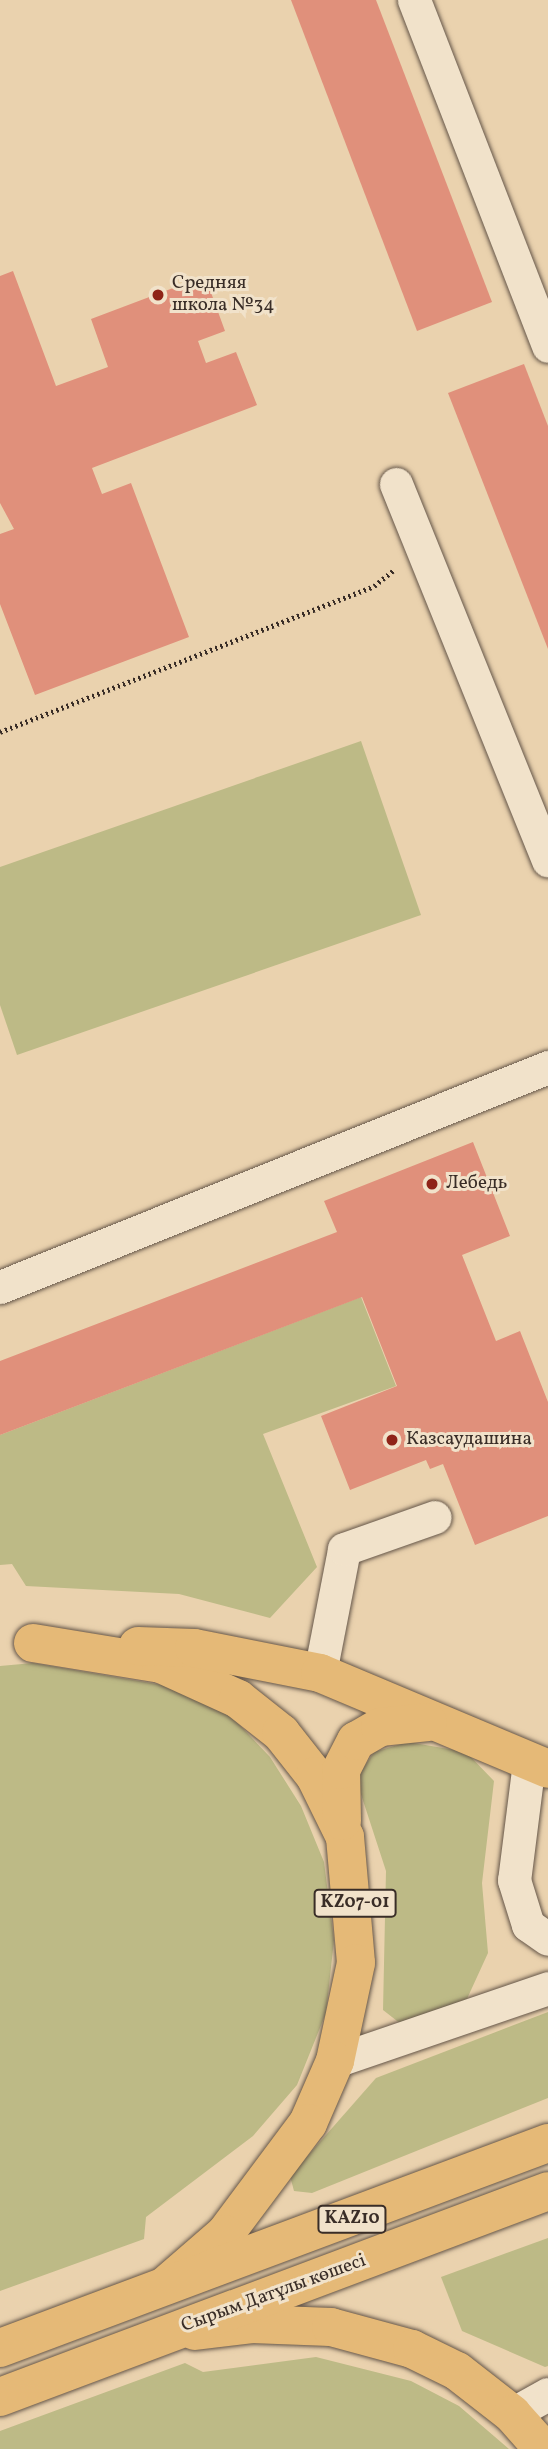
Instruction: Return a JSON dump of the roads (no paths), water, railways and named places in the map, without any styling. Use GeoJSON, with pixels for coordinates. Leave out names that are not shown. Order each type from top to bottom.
{"type":"FeatureCollection","features":[{"type":"Feature","properties":{"kind":"main road","name":"KZ07-01"},"geometry":{"type":"LineString","coordinates":[[17,1644],[194,1648],[320,1673],[430,1722],[539,1765]]}},
{"type":"Feature","properties":{"kind":"main road","name":"KZ07-01"},"geometry":{"type":"LineString","coordinates":[[17,1644],[161,1664],[238,1699],[281,1733],[315,1776],[345,1837],[356,1963],[335,2061],[308,2123],[225,2234],[155,2294]]}},
{"type":"Feature","properties":{"kind":"main road"},"geometry":{"type":"LineString","coordinates":[[345,1837],[339,1785],[356,1741],[380,1727],[430,1722]]}},
{"type":"Feature","properties":{"kind":"main road","name":"KAZ10"},"geometry":{"type":"LineString","coordinates":[[0,2348],[155,2294],[548,2143]]}},
{"type":"Feature","properties":{"kind":"main road","name":"Сырым Датұлы көшесі"},"geometry":{"type":"LineString","coordinates":[[0,2397],[548,2192]]}},
{"type":"Feature","properties":{"kind":"main road"},"geometry":{"type":"LineString","coordinates":[[168,2333],[252,2324],[331,2328],[412,2349],[457,2371],[512,2414],[543,2449]]}},
{"type":"Feature","properties":{"kind":"lane"},"geometry":{"type":"LineString","coordinates":[[414,0],[548,346]]}},
{"type":"Feature","properties":{"kind":"lane"},"geometry":{"type":"LineString","coordinates":[[396,485],[548,861]]}},
{"type":"Feature","properties":{"kind":"lane"},"geometry":{"type":"LineString","coordinates":[[0,1287],[548,1067]]}},
{"type":"Feature","properties":{"kind":"lane"},"geometry":{"type":"LineString","coordinates":[[320,1673],[344,1549],[435,1517]]}},
{"type":"Feature","properties":{"kind":"lane"},"geometry":{"type":"LineString","coordinates":[[539,1765],[514,1880],[528,1925],[548,1939]]}},
{"type":"Feature","properties":{"kind":"lane"},"geometry":{"type":"LineString","coordinates":[[335,2061],[548,1988]]}},
{"type":"Feature","properties":{"kind":"lane"},"geometry":{"type":"LineString","coordinates":[[512,2414],[548,2394]]}},
{"type":"Feature","properties":{"kind":"place","name":"Средняя школа №34"},"geometry":{"type":"Point","coordinates":[158,295]}},
{"type":"Feature","properties":{"kind":"place","name":"Лебедь"},"geometry":{"type":"Point","coordinates":[432,1184]}},
{"type":"Feature","properties":{"kind":"place","name":"Казсаудашина"},"geometry":{"type":"Point","coordinates":[392,1440]}}]}
